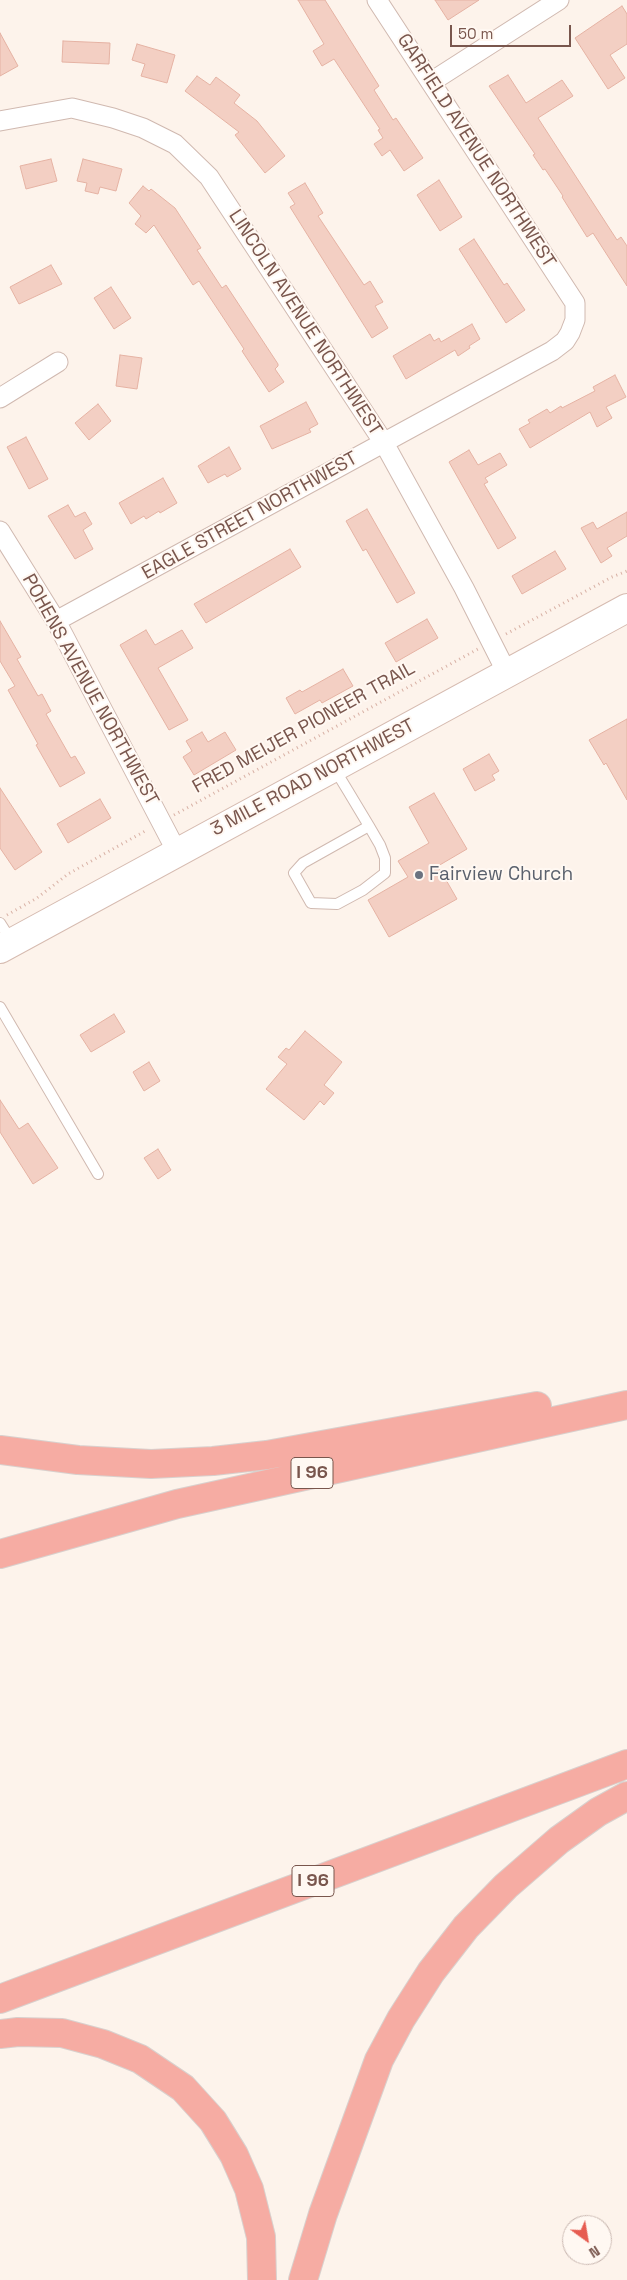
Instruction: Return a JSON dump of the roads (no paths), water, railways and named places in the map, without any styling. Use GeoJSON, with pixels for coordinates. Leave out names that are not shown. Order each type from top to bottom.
{"type":"FeatureCollection","features":[{"type":"Feature","properties":{"kind":"highway"},"geometry":{"type":"LineString","coordinates":[[0,1450],[78,1460],[152,1464],[213,1461],[267,1454],[605,1394],[627,1393]]}},
{"type":"Feature","properties":{"kind":"highway","name":"I 96"},"geometry":{"type":"LineString","coordinates":[[0,1554],[177,1504],[627,1405]]}},
{"type":"Feature","properties":{"kind":"highway","name":"I 96"},"geometry":{"type":"LineString","coordinates":[[0,1999],[627,1764]]}},
{"type":"Feature","properties":{"kind":"highway"},"geometry":{"type":"LineString","coordinates":[[303,2280],[323,2214],[379,2060],[401,2019],[431,1972],[466,1927],[506,1886],[570,1832],[627,1796]]}},
{"type":"Feature","properties":{"kind":"highway"},"geometry":{"type":"LineString","coordinates":[[0,2034],[18,2032],[62,2033],[103,2044],[140,2060],[183,2088],[213,2121],[234,2155],[250,2189],[261,2236],[262,2280]]}},
{"type":"Feature","properties":{"kind":"main road","name":"3 MILE ROAD NORTHWEST"},"geometry":{"type":"LineString","coordinates":[[4,938],[177,852],[627,608]]}},
{"type":"Feature","properties":{"kind":"street","name":"GARFIELD AVENUE NORTHWEST"},"geometry":{"type":"LineString","coordinates":[[377,0],[575,303]]}},
{"type":"Feature","properties":{"kind":"street"},"geometry":{"type":"LineString","coordinates":[[430,82],[559,0]]}},
{"type":"Feature","properties":{"kind":"street","name":"LINCOLN AVENUE NORTHWEST"},"geometry":{"type":"LineString","coordinates":[[0,121],[72,108],[114,118],[143,128],[175,144],[209,177],[384,443],[507,673]]}},
{"type":"Feature","properties":{"kind":"street","name":"EAGLE STREET NORTHWEST"},"geometry":{"type":"LineString","coordinates":[[56,621],[552,351],[565,341],[570,333],[575,320],[575,303]]}},
{"type":"Feature","properties":{"kind":"street"},"geometry":{"type":"LineString","coordinates":[[0,398],[58,362]]}},
{"type":"Feature","properties":{"kind":"street","name":"POHENS AVENUE NORTHWEST"},"geometry":{"type":"LineString","coordinates":[[0,531],[56,621],[177,852]]}},
{"type":"Feature","properties":{"kind":"lane"},"geometry":{"type":"LineString","coordinates":[[334,767],[369,826],[386,858],[385,873],[363,890],[337,904],[310,903],[294,873],[303,863],[369,826]]}},
{"type":"Feature","properties":{"kind":"lane"},"geometry":{"type":"LineString","coordinates":[[0,1007],[98,1174]]}},
{"type":"Feature","properties":{"kind":"place","name":"Fairview Church"},"geometry":{"type":"Point","coordinates":[419,875]}}]}
